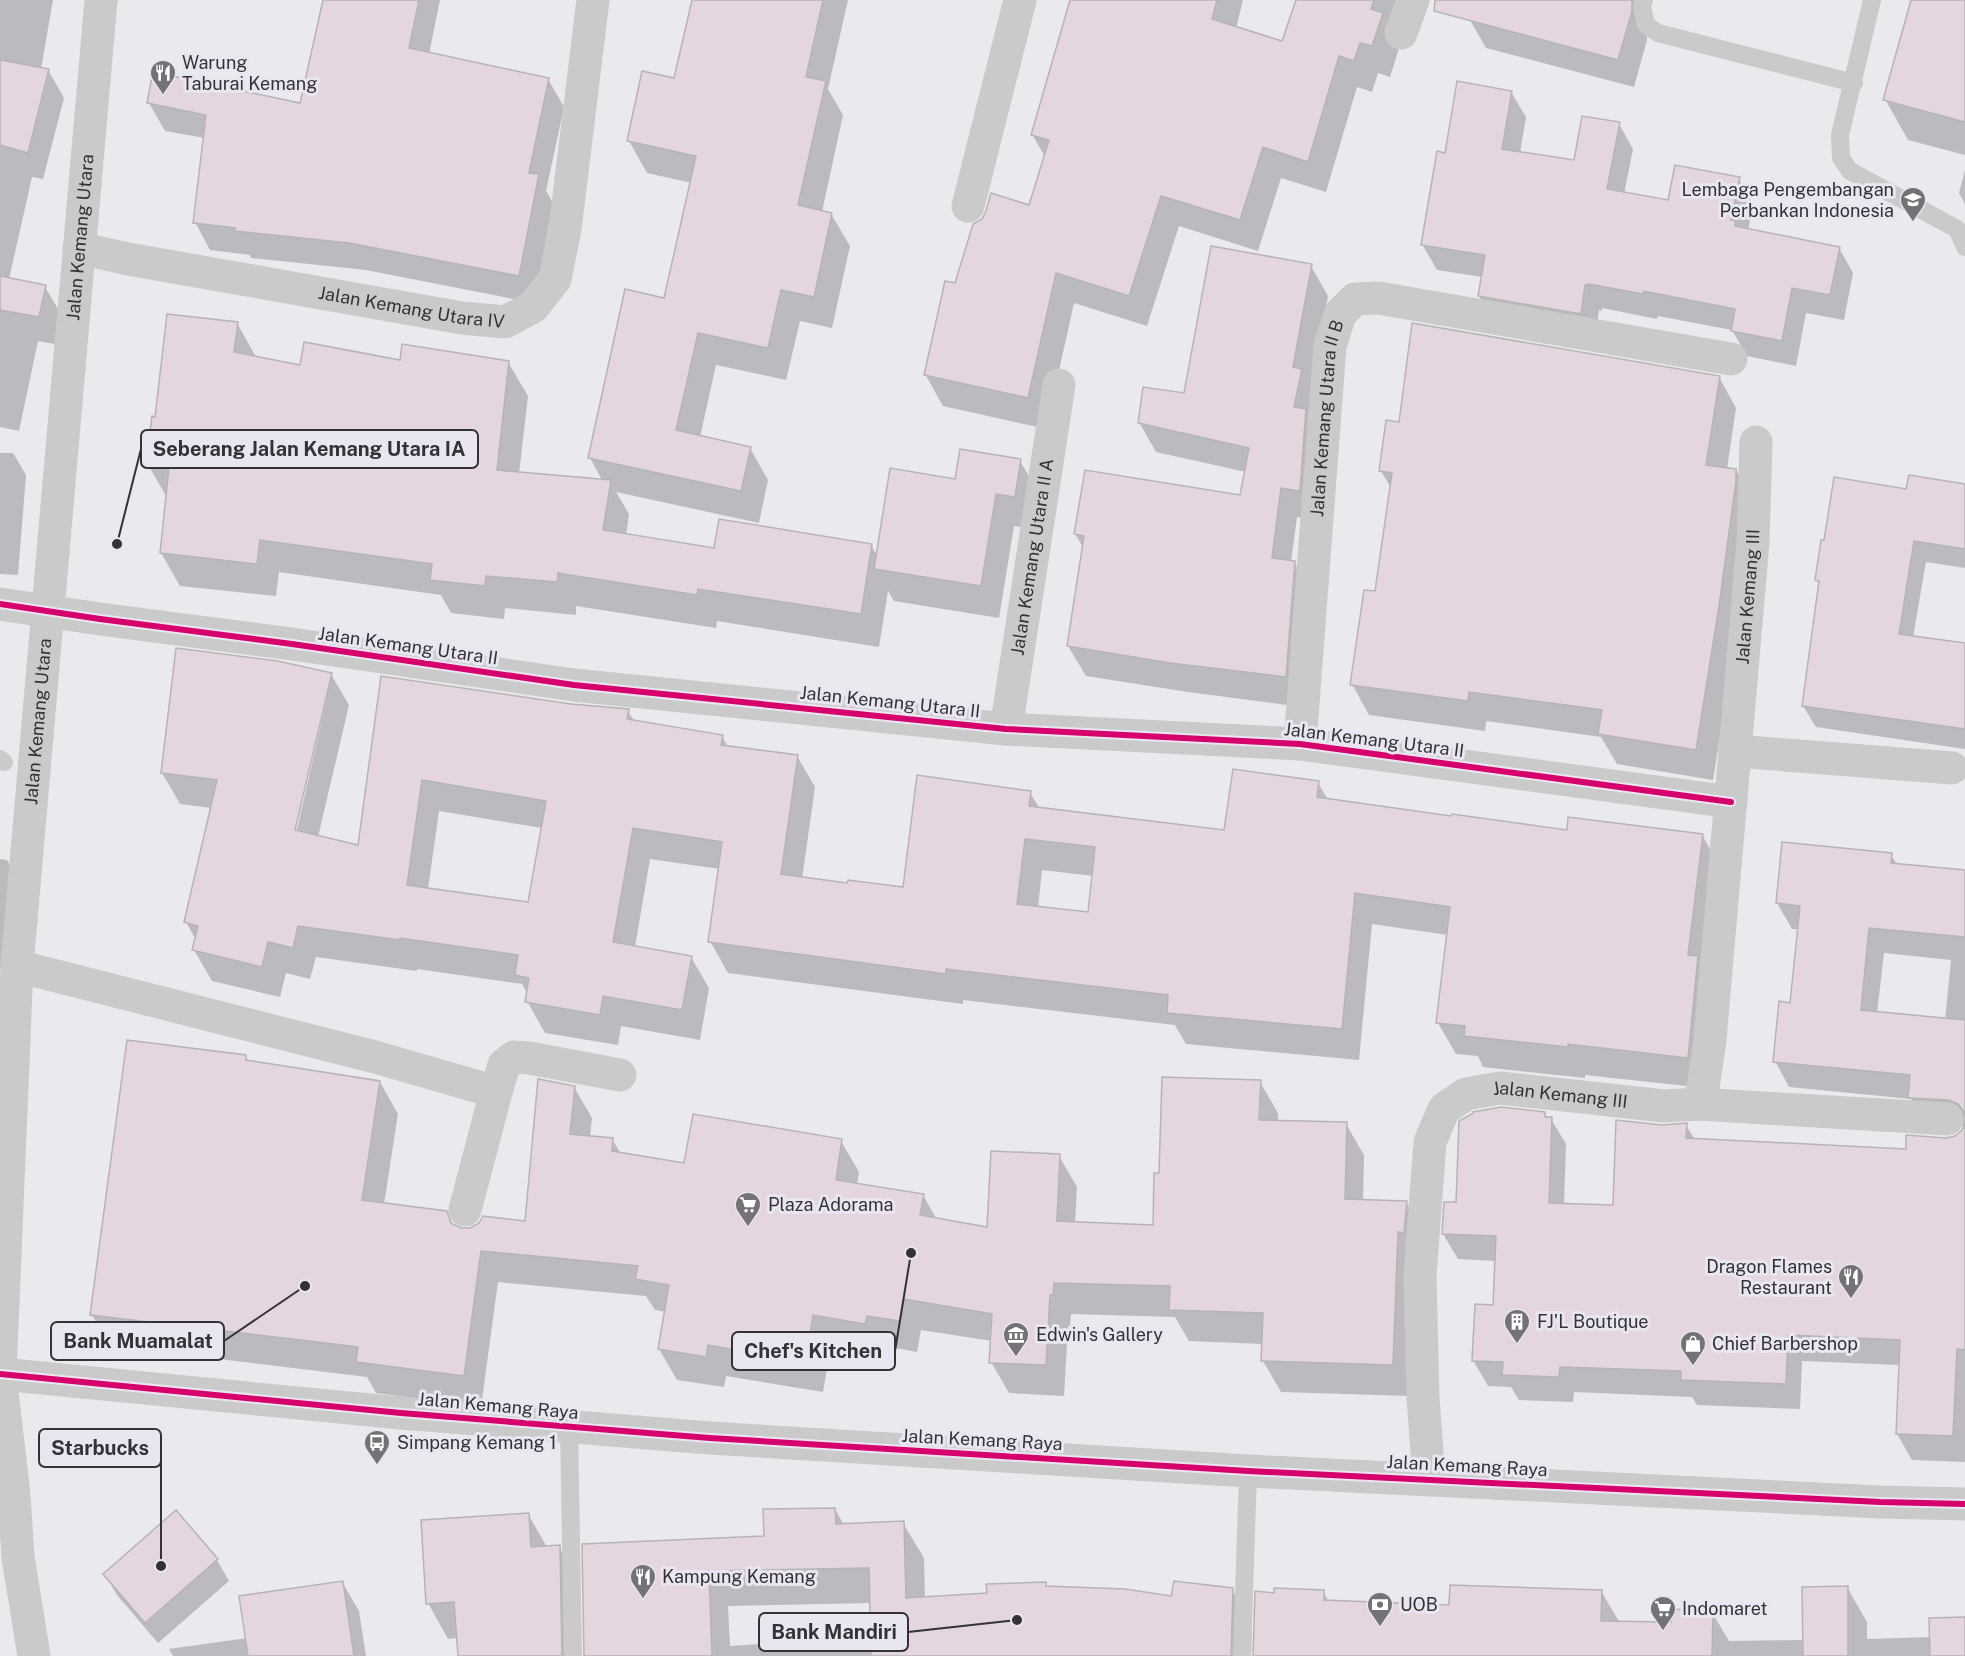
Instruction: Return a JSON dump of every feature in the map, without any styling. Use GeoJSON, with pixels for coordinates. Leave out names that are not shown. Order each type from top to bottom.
{"type":"FeatureCollection","features":[{"type":"Feature","properties":{"kind":"street","name":"Jalan Kemang Utara"},"geometry":{"type":"LineString","coordinates":[[34,1656],[7,1505],[0,1374],[17,966],[101,0]]}},
{"type":"Feature","properties":{"kind":"street","name":"Jalan Kemang Utara IV"},"geometry":{"type":"LineString","coordinates":[[79,248],[128,259],[462,318],[505,322],[534,307],[555,279],[565,229],[593,0]]}},
{"type":"Feature","properties":{"kind":"street"},"geometry":{"type":"LineString","coordinates":[[968,206],[1020,0]]}},
{"type":"Feature","properties":{"kind":"street"},"geometry":{"type":"LineString","coordinates":[[1401,33],[1413,0]]}},
{"type":"Feature","properties":{"kind":"street","name":"Jalan Kemang Utara II B"},"geometry":{"type":"LineString","coordinates":[[1300,744],[1330,346],[1340,314],[1355,299],[1390,300],[1731,359]]}},
{"type":"Feature","properties":{"kind":"street","name":"Jalan Kemang Utara II A"},"geometry":{"type":"LineString","coordinates":[[1005,729],[1059,385]]}},
{"type":"Feature","properties":{"kind":"street","name":"Jalan Kemang III"},"geometry":{"type":"LineString","coordinates":[[1429,1479],[1423,1398],[1420,1276],[1430,1142],[1444,1109],[1466,1094],[1500,1089],[1664,1106],[1698,1104],[1703,1088],[1710,1040],[1731,802],[1753,543],[1756,442]]}},
{"type":"Feature","properties":{"kind":"street","name":"Jalan Kemang Utara II"},"geometry":{"type":"LineString","coordinates":[[0,603],[574,685],[1005,729],[1300,744],[1731,802]]}},
{"type":"Feature","properties":{"kind":"street"},"geometry":{"type":"LineString","coordinates":[[1735,751],[1952,768]]}},
{"type":"Feature","properties":{"kind":"street"},"geometry":{"type":"LineString","coordinates":[[17,966],[375,1057],[496,1092]]}},
{"type":"Feature","properties":{"kind":"street"},"geometry":{"type":"LineString","coordinates":[[465,1210],[504,1065],[514,1057],[530,1058],[620,1076]]}},
{"type":"Feature","properties":{"kind":"street"},"geometry":{"type":"LineString","coordinates":[[1698,1104],[1947,1119]]}},
{"type":"Feature","properties":{"kind":"street","name":"Jalan Kemang Raya"},"geometry":{"type":"LineString","coordinates":[[0,1374],[401,1413],[710,1438],[1248,1471],[1965,1504]]}},
{"type":"Feature","properties":{"kind":"lane"},"geometry":{"type":"LineString","coordinates":[[1644,0],[1642,6],[1646,25],[1658,33],[1854,83]]}},
{"type":"Feature","properties":{"kind":"lane"},"geometry":{"type":"LineString","coordinates":[[1872,0],[1840,135],[1841,159],[1850,171],[1957,229],[1965,247]]}},
{"type":"Feature","properties":{"kind":"lane"},"geometry":{"type":"LineString","coordinates":[[569,1427],[573,1656]]}},
{"type":"Feature","properties":{"kind":"lane"},"geometry":{"type":"LineString","coordinates":[[1242,1656],[1248,1471]]}},
{"type":"Feature","properties":{"kind":"building"},"geometry":{"type":"Polygon","coordinates":[[[323,0],[419,0],[409,48],[549,78],[529,173],[539,174],[519,276],[349,243],[234,231],[235,228],[193,223],[206,115],[147,103],[153,72],[300,103],[323,0]]]}},
{"type":"Feature","properties":{"kind":"building"},"geometry":{"type":"Polygon","coordinates":[[[692,0],[823,0],[806,77],[826,81],[798,205],[832,213],[814,297],[781,290],[768,348],[698,333],[676,430],[751,447],[741,491],[588,458],[625,289],[664,298],[696,156],[627,141],[642,71],[674,78],[692,0]]]}},
{"type":"Feature","properties":{"kind":"building"},"geometry":{"type":"Polygon","coordinates":[[[1070,0],[1217,0],[1212,19],[1282,41],[1296,0],[1374,0],[1371,9],[1383,13],[1372,46],[1360,43],[1354,61],[1339,56],[1308,162],[1263,147],[1240,220],[1161,196],[1129,296],[1056,273],[1028,398],[924,375],[945,281],[955,283],[973,224],[982,219],[991,193],[1029,205],[1049,140],[1031,135],[1070,0]]]}},
{"type":"Feature","properties":{"kind":"building"},"geometry":{"type":"Polygon","coordinates":[[[1435,0],[1632,0],[1632,11],[1618,60],[1434,11],[1435,0]]]}},
{"type":"Feature","properties":{"kind":"building"},"geometry":{"type":"Polygon","coordinates":[[[1911,0],[1965,0],[1965,122],[1883,100],[1911,0]]]}},
{"type":"Feature","properties":{"kind":"building"},"geometry":{"type":"Polygon","coordinates":[[[0,60],[49,69],[28,153],[0,145],[0,60]]]}},
{"type":"Feature","properties":{"kind":"building"},"geometry":{"type":"Polygon","coordinates":[[[1457,81],[1512,91],[1502,149],[1574,160],[1582,116],[1620,122],[1607,189],[1668,200],[1675,165],[1740,177],[1731,220],[1736,221],[1735,226],[1840,247],[1830,295],[1792,288],[1782,341],[1731,331],[1735,309],[1644,291],[1643,294],[1585,285],[1581,314],[1478,296],[1485,255],[1421,245],[1437,151],[1445,153],[1457,81]]]}},
{"type":"Feature","properties":{"kind":"building"},"geometry":{"type":"Polygon","coordinates":[[[1211,246],[1312,264],[1293,367],[1302,369],[1294,407],[1306,409],[1300,491],[1281,488],[1272,558],[1295,561],[1286,677],[1170,663],[1067,646],[1084,536],[1074,534],[1085,470],[1240,495],[1249,448],[1138,423],[1143,387],[1184,393],[1211,246]]]}},
{"type":"Feature","properties":{"kind":"building"},"geometry":{"type":"Polygon","coordinates":[[[0,276],[46,285],[39,317],[0,310],[0,276]]]}},
{"type":"Feature","properties":{"kind":"building"},"geometry":{"type":"Polygon","coordinates":[[[167,314],[238,322],[234,352],[300,365],[304,342],[400,360],[402,344],[509,361],[497,470],[611,480],[603,530],[714,548],[719,519],[872,544],[861,614],[698,589],[697,595],[558,573],[557,582],[486,576],[485,586],[430,580],[432,564],[260,540],[257,564],[160,553],[169,467],[146,463],[152,416],[155,417],[167,314]]]}},
{"type":"Feature","properties":{"kind":"building"},"geometry":{"type":"Polygon","coordinates":[[[1412,323],[1720,376],[1706,465],[1736,469],[1736,481],[1696,750],[1598,734],[1602,710],[1469,692],[1468,701],[1350,685],[1364,590],[1375,591],[1392,473],[1379,471],[1386,420],[1399,422],[1412,323]]]}},
{"type":"Feature","properties":{"kind":"building"},"geometry":{"type":"Polygon","coordinates":[[[960,449],[1021,459],[1015,497],[996,494],[981,586],[874,569],[890,468],[955,479],[960,449]]]}},
{"type":"Feature","properties":{"kind":"building"},"geometry":{"type":"Polygon","coordinates":[[[1909,475],[1965,484],[1965,549],[1914,541],[1899,634],[1965,643],[1965,729],[1802,706],[1819,581],[1815,580],[1834,477],[1906,489],[1909,475]]]}},
{"type":"Feature","properties":{"kind":"building"},"geometry":{"type":"Polygon","coordinates":[[[176,648],[278,661],[332,673],[295,830],[358,845],[381,676],[571,704],[629,709],[627,719],[723,735],[721,745],[798,755],[781,874],[847,883],[848,880],[903,887],[917,775],[1031,791],[1029,806],[1224,830],[1233,769],[1319,781],[1317,797],[1451,816],[1452,814],[1567,830],[1568,817],[1703,834],[1688,955],[1698,956],[1688,1058],[1568,1044],[1568,1047],[1464,1036],[1465,1026],[1436,1023],[1450,907],[1355,893],[1342,1029],[1167,1013],[1168,995],[946,969],[946,974],[708,942],[722,842],[633,828],[613,942],[692,956],[682,1010],[603,996],[600,1015],[525,1002],[529,978],[515,975],[518,955],[298,926],[293,948],[268,942],[262,967],[192,950],[198,926],[184,922],[217,780],[161,773],[176,648]],[[422,780],[407,885],[528,902],[546,801],[422,780]],[[1025,839],[1017,904],[1088,912],[1095,847],[1025,839]]]}},
{"type":"Feature","properties":{"kind":"building"},"geometry":{"type":"Polygon","coordinates":[[[1782,842],[1892,853],[1891,863],[1965,870],[1965,937],[1869,928],[1861,1010],[1965,1020],[1965,1116],[1958,1104],[1949,1100],[1908,1098],[1910,1075],[1773,1062],[1779,1001],[1790,1003],[1800,906],[1776,903],[1782,842]]]}},
{"type":"Feature","properties":{"kind":"building"},"geometry":{"type":"Polygon","coordinates":[[[127,1040],[246,1055],[246,1060],[380,1081],[362,1200],[447,1211],[451,1223],[461,1228],[470,1228],[479,1223],[483,1216],[525,1221],[538,1079],[575,1086],[570,1134],[613,1138],[612,1151],[684,1163],[693,1114],[842,1139],[836,1180],[924,1194],[920,1215],[987,1227],[991,1151],[1060,1154],[1057,1221],[1153,1225],[1154,1173],[1159,1173],[1162,1077],[1261,1080],[1259,1120],[1347,1122],[1345,1199],[1407,1201],[1404,1233],[1398,1232],[1393,1365],[1261,1361],[1263,1313],[1169,1310],[1170,1286],[1054,1283],[1053,1295],[1050,1295],[1046,1365],[989,1363],[992,1314],[904,1299],[900,1321],[867,1316],[865,1324],[813,1315],[806,1362],[708,1345],[706,1357],[658,1349],[669,1285],[635,1279],[638,1266],[481,1251],[464,1376],[356,1362],[358,1347],[90,1315],[127,1040]]]}},
{"type":"Feature","properties":{"kind":"building"},"geometry":{"type":"Polygon","coordinates":[[[1501,1107],[1545,1112],[1545,1117],[1552,1117],[1549,1203],[1613,1205],[1616,1120],[1662,1125],[1687,1123],[1686,1138],[1906,1149],[1906,1135],[1946,1138],[1955,1136],[1962,1130],[1965,1123],[1965,1350],[1957,1349],[1953,1436],[1896,1434],[1900,1340],[1788,1335],[1786,1384],[1681,1380],[1681,1371],[1560,1367],[1559,1377],[1502,1375],[1503,1362],[1472,1361],[1475,1304],[1493,1305],[1496,1236],[1442,1234],[1444,1202],[1456,1202],[1459,1121],[1473,1112],[1501,1107]]]}},
{"type":"Feature","properties":{"kind":"building"},"geometry":{"type":"Polygon","coordinates":[[[835,1508],[836,1524],[904,1521],[906,1598],[987,1593],[986,1584],[1046,1582],[1046,1586],[1125,1589],[1171,1596],[1174,1581],[1233,1588],[1231,1656],[871,1656],[869,1568],[709,1571],[712,1656],[584,1656],[582,1544],[764,1536],[763,1509],[835,1508]]]}},
{"type":"Feature","properties":{"kind":"building"},"geometry":{"type":"Polygon","coordinates":[[[176,1510],[218,1559],[145,1623],[103,1574],[176,1510]]]}},
{"type":"Feature","properties":{"kind":"building"},"geometry":{"type":"Polygon","coordinates":[[[529,1513],[531,1547],[560,1545],[562,1656],[458,1656],[454,1602],[426,1604],[421,1520],[529,1513]]]}},
{"type":"Feature","properties":{"kind":"building"},"geometry":{"type":"Polygon","coordinates":[[[343,1581],[354,1656],[248,1656],[239,1596],[343,1581]]]}},
{"type":"Feature","properties":{"kind":"building"},"geometry":{"type":"Polygon","coordinates":[[[1450,1585],[1602,1590],[1601,1621],[1671,1622],[1671,1609],[1713,1611],[1712,1656],[1253,1656],[1255,1591],[1274,1593],[1274,1588],[1324,1590],[1324,1600],[1449,1605],[1450,1585]]]}},
{"type":"Feature","properties":{"kind":"building"},"geometry":{"type":"Polygon","coordinates":[[[1848,1586],[1848,1656],[1803,1656],[1802,1587],[1848,1586]]]}},
{"type":"Feature","properties":{"kind":"building"},"geometry":{"type":"Polygon","coordinates":[[[1965,1617],[1965,1656],[1930,1656],[1929,1618],[1965,1617]]]}},
{"type":"Feature","properties":{"kind":"cycle path"},"geometry":{"type":"LineString","coordinates":[[0,604],[574,685],[1006,729],[1300,744],[1731,802]]}},
{"type":"Feature","properties":{"kind":"cycle path"},"geometry":{"type":"LineString","coordinates":[[0,1374],[401,1413],[710,1438],[1248,1471],[1880,1502],[1965,1504]]}},
{"type":"Feature","properties":{"kind":"place","name":"Warung Taburai Kemang"},"geometry":{"type":"Point","coordinates":[163,96]}},
{"type":"Feature","properties":{"kind":"place","name":"Lembaga Pengembangan Perbankan Indonesia"},"geometry":{"type":"Point","coordinates":[1913,223]}},
{"type":"Feature","properties":{"kind":"place","name":"Seberang Jalan Kemang Utara IA"},"geometry":{"type":"Point","coordinates":[117,544]}},
{"type":"Feature","properties":{"kind":"place","name":"Plaza Adorama"},"geometry":{"type":"Point","coordinates":[748,1228]}},
{"type":"Feature","properties":{"kind":"place","name":"Chef's Kitchen"},"geometry":{"type":"Point","coordinates":[911,1253]}},
{"type":"Feature","properties":{"kind":"place","name":"Bank Muamalat"},"geometry":{"type":"Point","coordinates":[305,1286]}},
{"type":"Feature","properties":{"kind":"place","name":"Dragon Flames Restaurant"},"geometry":{"type":"Point","coordinates":[1851,1300]}},
{"type":"Feature","properties":{"kind":"place","name":"FJ'L Boutique"},"geometry":{"type":"Point","coordinates":[1517,1345]}},
{"type":"Feature","properties":{"kind":"place","name":"Edwin's Gallery"},"geometry":{"type":"Point","coordinates":[1016,1358]}},
{"type":"Feature","properties":{"kind":"place","name":"Chief Barbershop"},"geometry":{"type":"Point","coordinates":[1693,1367]}},
{"type":"Feature","properties":{"kind":"place","name":"Simpang Kemang 1"},"geometry":{"type":"Point","coordinates":[377,1466]}},
{"type":"Feature","properties":{"kind":"place","name":"Starbucks"},"geometry":{"type":"Point","coordinates":[161,1566]}},
{"type":"Feature","properties":{"kind":"place","name":"Kampung Kemang"},"geometry":{"type":"Point","coordinates":[643,1600]}},
{"type":"Feature","properties":{"kind":"place","name":"Bank Mandiri"},"geometry":{"type":"Point","coordinates":[1017,1620]}},
{"type":"Feature","properties":{"kind":"place","name":"UOB"},"geometry":{"type":"Point","coordinates":[1380,1628]}},
{"type":"Feature","properties":{"kind":"place","name":"Indomaret"},"geometry":{"type":"Point","coordinates":[1663,1632]}}]}
